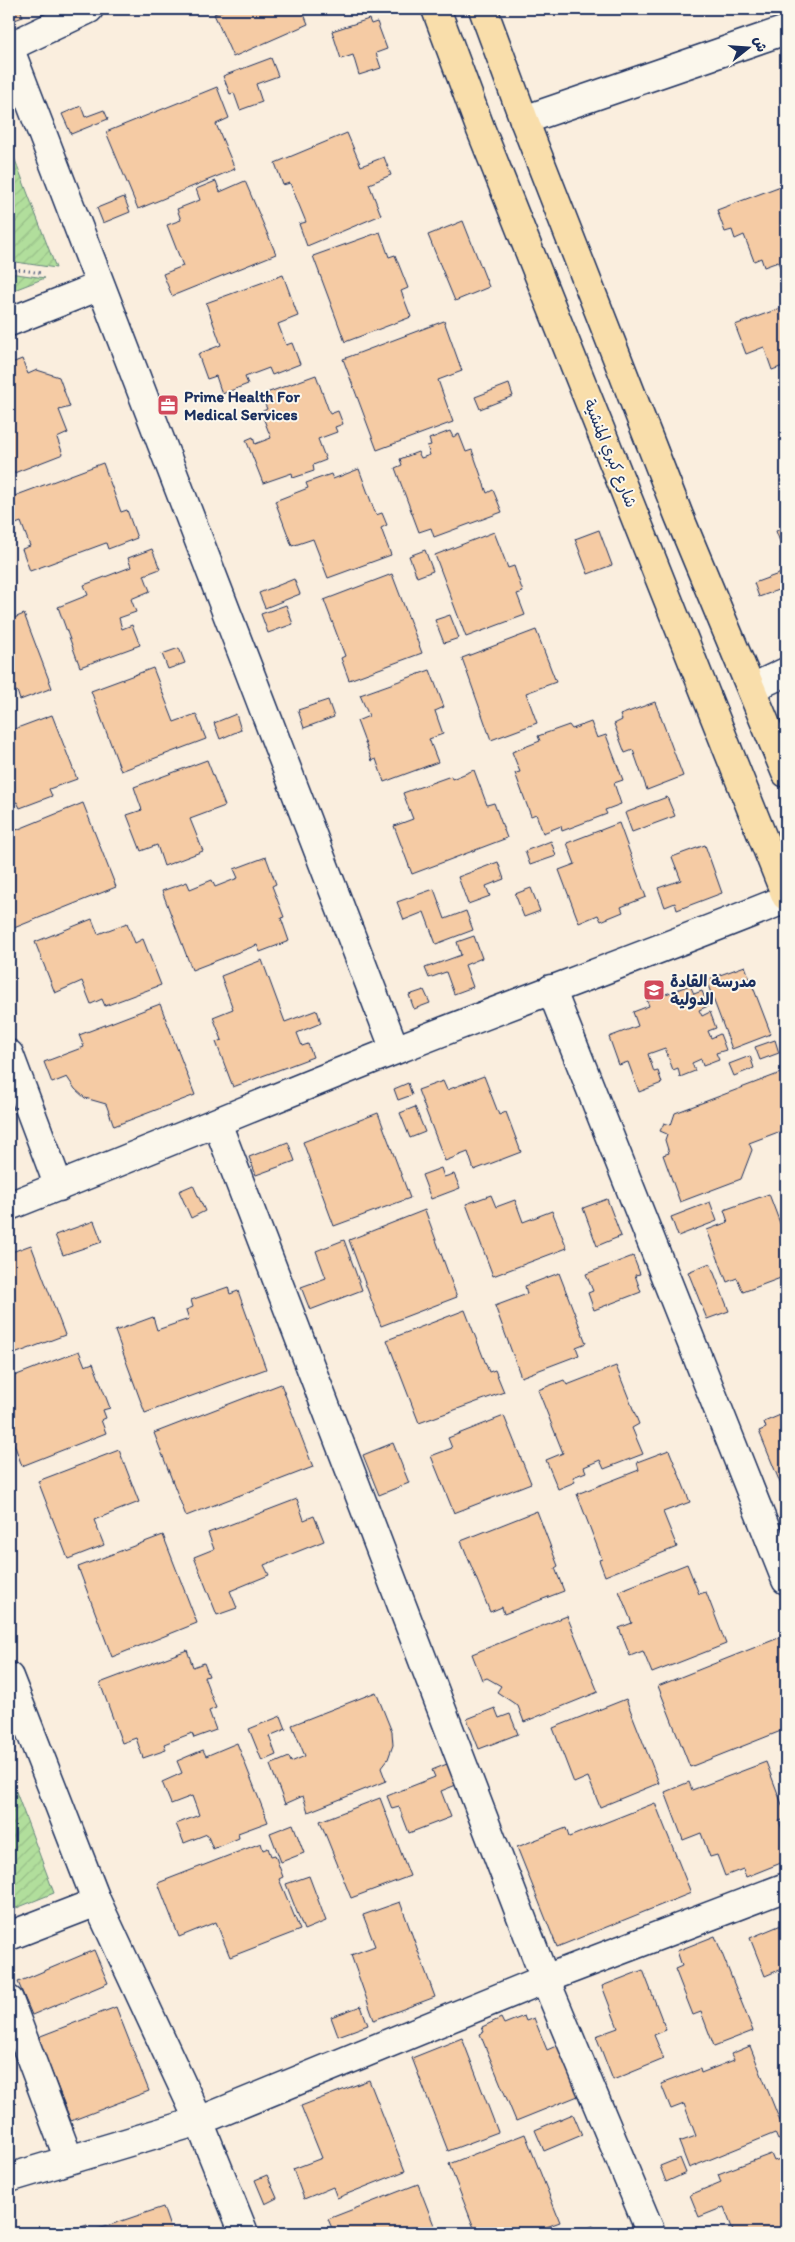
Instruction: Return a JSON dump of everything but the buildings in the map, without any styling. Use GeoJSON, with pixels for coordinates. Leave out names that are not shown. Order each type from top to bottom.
{"type":"FeatureCollection","features":[{"type":"Feature","properties":{"kind":"main road","name":"شارع كبري المنشية"},"geometry":{"type":"LineString","coordinates":[[436,9],[481,130],[786,898]]}},
{"type":"Feature","properties":{"kind":"main road"},"geometry":{"type":"LineString","coordinates":[[483,9],[524,120],[679,516],[786,773]]}},
{"type":"Feature","properties":{"kind":"street"},"geometry":{"type":"LineString","coordinates":[[89,9],[9,47],[395,1050]]}},
{"type":"Feature","properties":{"kind":"street"},"geometry":{"type":"LineString","coordinates":[[524,120],[786,30]]}},
{"type":"Feature","properties":{"kind":"street"},"geometry":{"type":"LineString","coordinates":[[9,322],[100,286]]}},
{"type":"Feature","properties":{"kind":"street"},"geometry":{"type":"LineString","coordinates":[[752,688],[786,672]]}},
{"type":"Feature","properties":{"kind":"street"},"geometry":{"type":"LineString","coordinates":[[9,1206],[395,1050],[551,989],[660,950],[786,898]]}},
{"type":"Feature","properties":{"kind":"street"},"geometry":{"type":"LineString","coordinates":[[551,989],[786,1580]]}},
{"type":"Feature","properties":{"kind":"street"},"geometry":{"type":"LineString","coordinates":[[9,1054],[59,1186]]}},
{"type":"Feature","properties":{"kind":"street"},"geometry":{"type":"LineString","coordinates":[[217,1123],[545,1979],[651,2233]]}},
{"type":"Feature","properties":{"kind":"street"},"geometry":{"type":"LineString","coordinates":[[9,1677],[97,1902],[199,2121],[244,2233]]}},
{"type":"Feature","properties":{"kind":"street"},"geometry":{"type":"LineString","coordinates":[[9,2178],[199,2121],[545,1979],[786,1888]]}},
{"type":"Feature","properties":{"kind":"street"},"geometry":{"type":"LineString","coordinates":[[9,1936],[97,1902]]}},
{"type":"Feature","properties":{"kind":"street"},"geometry":{"type":"LineString","coordinates":[[9,2000],[68,2160]]}},
{"type":"Feature","properties":{"kind":"path"},"geometry":{"type":"LineString","coordinates":[[9,268],[46,274]]}},
{"type":"Feature","properties":{"kind":"green space"},"geometry":{"type":"Polygon","coordinates":[[[9,144],[56,268],[9,261],[9,144]]]}},
{"type":"Feature","properties":{"kind":"green space"},"geometry":{"type":"Polygon","coordinates":[[[9,273],[45,278],[9,292],[9,273]]]}},
{"type":"Feature","properties":{"kind":"green space"},"geometry":{"type":"Polygon","coordinates":[[[9,1773],[54,1893],[9,1911],[9,1773]]]}},
{"type":"Feature","properties":{"kind":"place","name":"Prime Health For Medical Services"},"geometry":{"type":"Point","coordinates":[168,405]}},
{"type":"Feature","properties":{"kind":"place","name":"مدرسة القادة الدولية"},"geometry":{"type":"Point","coordinates":[654,990]}}]}
